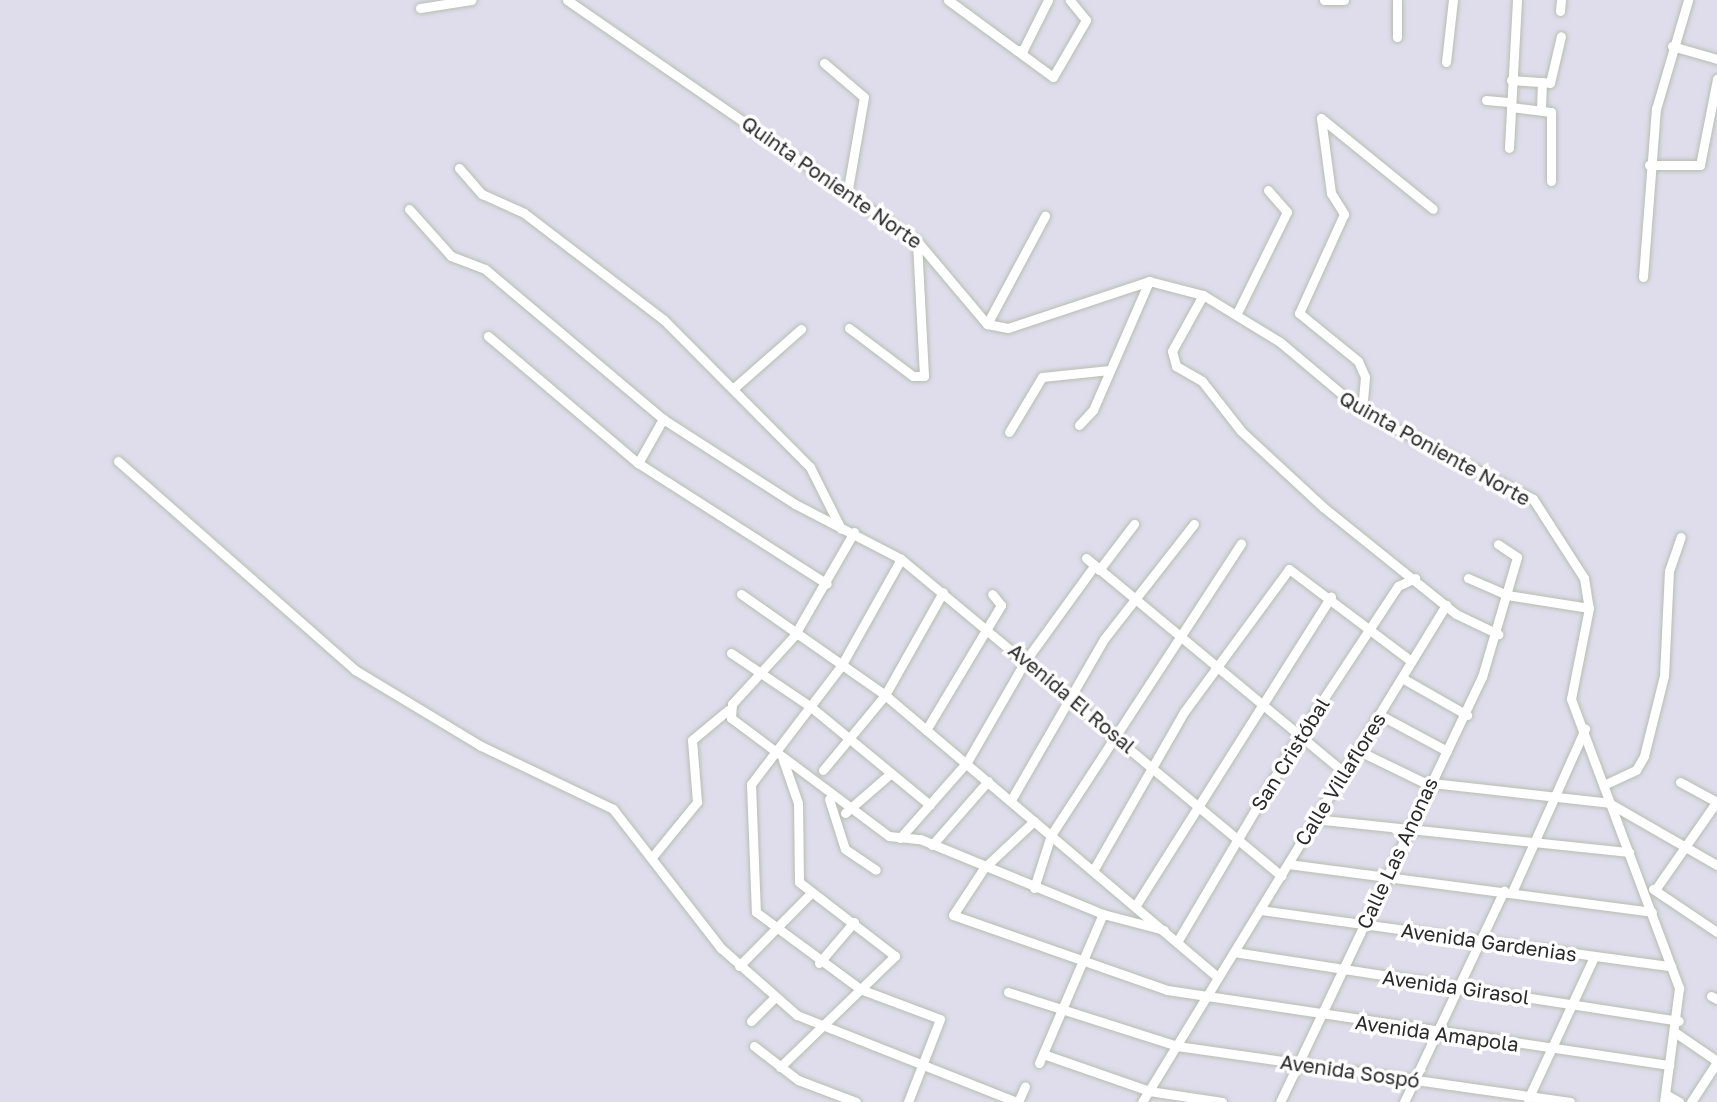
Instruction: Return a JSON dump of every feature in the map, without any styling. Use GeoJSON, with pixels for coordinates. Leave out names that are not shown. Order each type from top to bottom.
{"type":"FeatureCollection","features":[{"type":"Feature","properties":{"kind":"street"},"geometry":{"type":"LineString","coordinates":[[420,8],[471,0]]}},
{"type":"Feature","properties":{"kind":"street","name":"Quinta Poniente Norte"},"geometry":{"type":"LineString","coordinates":[[567,0],[848,189],[917,241],[987,324]]}},
{"type":"Feature","properties":{"kind":"street"},"geometry":{"type":"LineString","coordinates":[[948,0],[1056,76],[1087,15],[1070,0]]}},
{"type":"Feature","properties":{"kind":"street"},"geometry":{"type":"LineString","coordinates":[[1016,50],[1023,50],[1048,0]]}},
{"type":"Feature","properties":{"kind":"street"},"geometry":{"type":"LineString","coordinates":[[1324,0],[1344,0]]}},
{"type":"Feature","properties":{"kind":"street"},"geometry":{"type":"LineString","coordinates":[[1397,0],[1397,37]]}},
{"type":"Feature","properties":{"kind":"street"},"geometry":{"type":"LineString","coordinates":[[1446,62],[1453,0]]}},
{"type":"Feature","properties":{"kind":"street"},"geometry":{"type":"LineString","coordinates":[[1509,148],[1517,0]]}},
{"type":"Feature","properties":{"kind":"street"},"geometry":{"type":"LineString","coordinates":[[1560,11],[1561,0]]}},
{"type":"Feature","properties":{"kind":"street"},"geometry":{"type":"LineString","coordinates":[[1643,277],[1649,165],[1672,46],[1688,0]]}},
{"type":"Feature","properties":{"kind":"street"},"geometry":{"type":"LineString","coordinates":[[1541,109],[1561,36]]}},
{"type":"Feature","properties":{"kind":"street"},"geometry":{"type":"LineString","coordinates":[[1672,46],[1717,59]]}},
{"type":"Feature","properties":{"kind":"street"},"geometry":{"type":"LineString","coordinates":[[824,63],[864,97],[848,189]]}},
{"type":"Feature","properties":{"kind":"street"},"geometry":{"type":"LineString","coordinates":[[1649,165],[1700,165],[1717,79]]}},
{"type":"Feature","properties":{"kind":"street"},"geometry":{"type":"LineString","coordinates":[[1511,80],[1546,82]]}},
{"type":"Feature","properties":{"kind":"street"},"geometry":{"type":"LineString","coordinates":[[1486,100],[1541,109],[1553,115],[1551,181]]}},
{"type":"Feature","properties":{"kind":"street"},"geometry":{"type":"LineString","coordinates":[[1362,411],[1365,377],[1358,361],[1299,313],[1344,214],[1331,193],[1332,164],[1320,119],[1433,209]]}},
{"type":"Feature","properties":{"kind":"street"},"geometry":{"type":"LineString","coordinates":[[459,168],[482,194],[524,213],[664,320],[735,387],[810,467],[841,529]]}},
{"type":"Feature","properties":{"kind":"street"},"geometry":{"type":"LineString","coordinates":[[1236,315],[1287,212],[1268,190]]}},
{"type":"Feature","properties":{"kind":"street","name":"Avenida El Rosal"},"geometry":{"type":"LineString","coordinates":[[409,209],[451,256],[485,269],[663,419],[841,529],[854,532],[901,559],[1115,731],[1196,805],[1281,876]]}},
{"type":"Feature","properties":{"kind":"street"},"geometry":{"type":"LineString","coordinates":[[1045,216],[987,324],[1008,328],[1149,281]]}},
{"type":"Feature","properties":{"kind":"street"},"geometry":{"type":"LineString","coordinates":[[849,328],[913,376],[924,376],[917,241]]}},
{"type":"Feature","properties":{"kind":"street"},"geometry":{"type":"LineString","coordinates":[[1079,425],[1110,370],[1149,281]]}},
{"type":"Feature","properties":{"kind":"street","name":"Quinta Poniente Norte"},"geometry":{"type":"LineString","coordinates":[[1149,281],[1203,295],[1236,315],[1362,411],[1533,499],[1580,565],[1589,608],[1571,699],[1608,783],[1609,803],[1671,966],[1679,1021],[1665,1098]]}},
{"type":"Feature","properties":{"kind":"street"},"geometry":{"type":"LineString","coordinates":[[1203,295],[1172,359],[1323,507],[1446,605],[1498,634]]}},
{"type":"Feature","properties":{"kind":"street"},"geometry":{"type":"LineString","coordinates":[[735,387],[801,329]]}},
{"type":"Feature","properties":{"kind":"street"},"geometry":{"type":"LineString","coordinates":[[488,336],[638,463],[827,584]]}},
{"type":"Feature","properties":{"kind":"street"},"geometry":{"type":"LineString","coordinates":[[1009,432],[1042,377],[1110,370]]}},
{"type":"Feature","properties":{"kind":"street"},"geometry":{"type":"LineString","coordinates":[[638,463],[663,419]]}},
{"type":"Feature","properties":{"kind":"street"},"geometry":{"type":"LineString","coordinates":[[118,461],[355,670],[481,746],[613,809],[653,856],[721,948],[775,997],[818,1029],[1018,1102],[1025,1086]]}},
{"type":"Feature","properties":{"kind":"street"},"geometry":{"type":"LineString","coordinates":[[900,838],[967,762],[1026,660],[1134,524]]}},
{"type":"Feature","properties":{"kind":"street"},"geometry":{"type":"LineString","coordinates":[[1011,800],[1104,639],[1124,622],[1194,524]]}},
{"type":"Feature","properties":{"kind":"street"},"geometry":{"type":"LineString","coordinates":[[653,856],[697,802],[692,740],[729,714],[763,677],[827,584],[854,532]]}},
{"type":"Feature","properties":{"kind":"street"},"geometry":{"type":"LineString","coordinates":[[1608,783],[1636,770],[1644,756],[1664,676],[1669,571],[1681,537]]}},
{"type":"Feature","properties":{"kind":"street"},"geometry":{"type":"LineString","coordinates":[[1034,888],[1051,835],[1115,731],[1241,544]]}},
{"type":"Feature","properties":{"kind":"street","name":"Calle Las Anonas"},"geometry":{"type":"LineString","coordinates":[[1280,1102],[1339,971],[1364,925],[1406,827],[1467,715],[1498,634],[1516,555],[1498,544]]}},
{"type":"Feature","properties":{"kind":"street"},"geometry":{"type":"LineString","coordinates":[[1086,558],[1343,771]]}},
{"type":"Feature","properties":{"kind":"street"},"geometry":{"type":"LineString","coordinates":[[901,559],[841,666],[811,707],[772,751],[751,784],[754,907],[776,930],[860,989],[940,1019],[924,1069],[908,1102]]}},
{"type":"Feature","properties":{"kind":"street"},"geometry":{"type":"LineString","coordinates":[[1094,869],[1153,766],[1218,668],[1291,568],[1375,627],[1411,661]]}},
{"type":"Feature","properties":{"kind":"street","name":"San Cristóbal"},"geometry":{"type":"LineString","coordinates":[[1177,942],[1299,736],[1375,627],[1398,586],[1415,578]]}},
{"type":"Feature","properties":{"kind":"street"},"geometry":{"type":"LineString","coordinates":[[1468,578],[1507,595],[1589,608]]}},
{"type":"Feature","properties":{"kind":"street"},"geometry":{"type":"LineString","coordinates":[[823,770],[885,695],[943,592]]}},
{"type":"Feature","properties":{"kind":"street"},"geometry":{"type":"LineString","coordinates":[[741,594],[794,636],[885,695],[1218,977]]}},
{"type":"Feature","properties":{"kind":"street"},"geometry":{"type":"LineString","coordinates":[[926,730],[1001,603],[992,594]]}},
{"type":"Feature","properties":{"kind":"street"},"geometry":{"type":"LineString","coordinates":[[1136,905],[1196,805],[1331,596]]}},
{"type":"Feature","properties":{"kind":"street","name":"Calle Villaflores"},"geometry":{"type":"LineString","coordinates":[[1142,1102],[1446,605]]}},
{"type":"Feature","properties":{"kind":"street"},"geometry":{"type":"LineString","coordinates":[[731,653],[811,707],[930,805]]}},
{"type":"Feature","properties":{"kind":"street"},"geometry":{"type":"LineString","coordinates":[[1402,678],[1467,715]]}},
{"type":"Feature","properties":{"kind":"street"},"geometry":{"type":"LineString","coordinates":[[729,714],[829,798],[900,838],[932,845],[1103,914],[1164,930]]}},
{"type":"Feature","properties":{"kind":"street"},"geometry":{"type":"LineString","coordinates":[[1380,715],[1447,751]]}},
{"type":"Feature","properties":{"kind":"street"},"geometry":{"type":"LineString","coordinates":[[1404,1102],[1585,729]]}},
{"type":"Feature","properties":{"kind":"street"},"geometry":{"type":"LineString","coordinates":[[1357,750],[1402,776],[1609,803],[1717,865]]}},
{"type":"Feature","properties":{"kind":"street"},"geometry":{"type":"LineString","coordinates":[[780,1067],[895,956],[854,922],[811,893],[797,875],[798,803],[783,760]]}},
{"type":"Feature","properties":{"kind":"street"},"geometry":{"type":"LineString","coordinates":[[839,817],[850,811],[891,773]]}},
{"type":"Feature","properties":{"kind":"street"},"geometry":{"type":"LineString","coordinates":[[932,845],[988,781]]}},
{"type":"Feature","properties":{"kind":"street"},"geometry":{"type":"LineString","coordinates":[[1288,864],[1650,908],[1683,845],[1717,802],[1680,782]]}},
{"type":"Feature","properties":{"kind":"street"},"geometry":{"type":"LineString","coordinates":[[829,798],[839,817],[845,849],[876,870]]}},
{"type":"Feature","properties":{"kind":"street"},"geometry":{"type":"LineString","coordinates":[[1314,819],[1406,827],[1531,845],[1629,852]]}},
{"type":"Feature","properties":{"kind":"street"},"geometry":{"type":"LineString","coordinates":[[984,868],[1034,821]]}},
{"type":"Feature","properties":{"kind":"street","name":"Avenida Amapola"},"geometry":{"type":"LineString","coordinates":[[984,868],[951,909],[1083,961],[1206,997],[1669,1065]]}},
{"type":"Feature","properties":{"kind":"street"},"geometry":{"type":"LineString","coordinates":[[1640,880],[1717,932]]}},
{"type":"Feature","properties":{"kind":"street"},"geometry":{"type":"LineString","coordinates":[[739,966],[811,893]]}},
{"type":"Feature","properties":{"kind":"street","name":"Avenida Gardenias"},"geometry":{"type":"LineString","coordinates":[[1260,910],[1671,966]]}},
{"type":"Feature","properties":{"kind":"street"},"geometry":{"type":"LineString","coordinates":[[1103,914],[1041,1058],[1149,1091],[1222,1102]]}},
{"type":"Feature","properties":{"kind":"street"},"geometry":{"type":"LineString","coordinates":[[819,963],[854,922]]}},
{"type":"Feature","properties":{"kind":"street","name":"Avenida Girasol"},"geometry":{"type":"LineString","coordinates":[[1234,952],[1339,971],[1458,986],[1679,1021]]}},
{"type":"Feature","properties":{"kind":"street"},"geometry":{"type":"LineString","coordinates":[[1528,1099],[1576,1005],[1594,957]]}},
{"type":"Feature","properties":{"kind":"street","name":"Avenida Sospó"},"geometry":{"type":"LineString","coordinates":[[1008,992],[1177,1046],[1528,1099],[1570,1102]]}},
{"type":"Feature","properties":{"kind":"street"},"geometry":{"type":"LineString","coordinates":[[751,1021],[775,997]]}},
{"type":"Feature","properties":{"kind":"street"},"geometry":{"type":"LineString","coordinates":[[1676,1033],[1717,1062],[1691,1102]]}},
{"type":"Feature","properties":{"kind":"street"},"geometry":{"type":"LineString","coordinates":[[754,1046],[780,1067],[856,1102]]}},
{"type":"Feature","properties":{"kind":"street"},"geometry":{"type":"LineString","coordinates":[[1665,1098],[1679,1102]]}}]}
